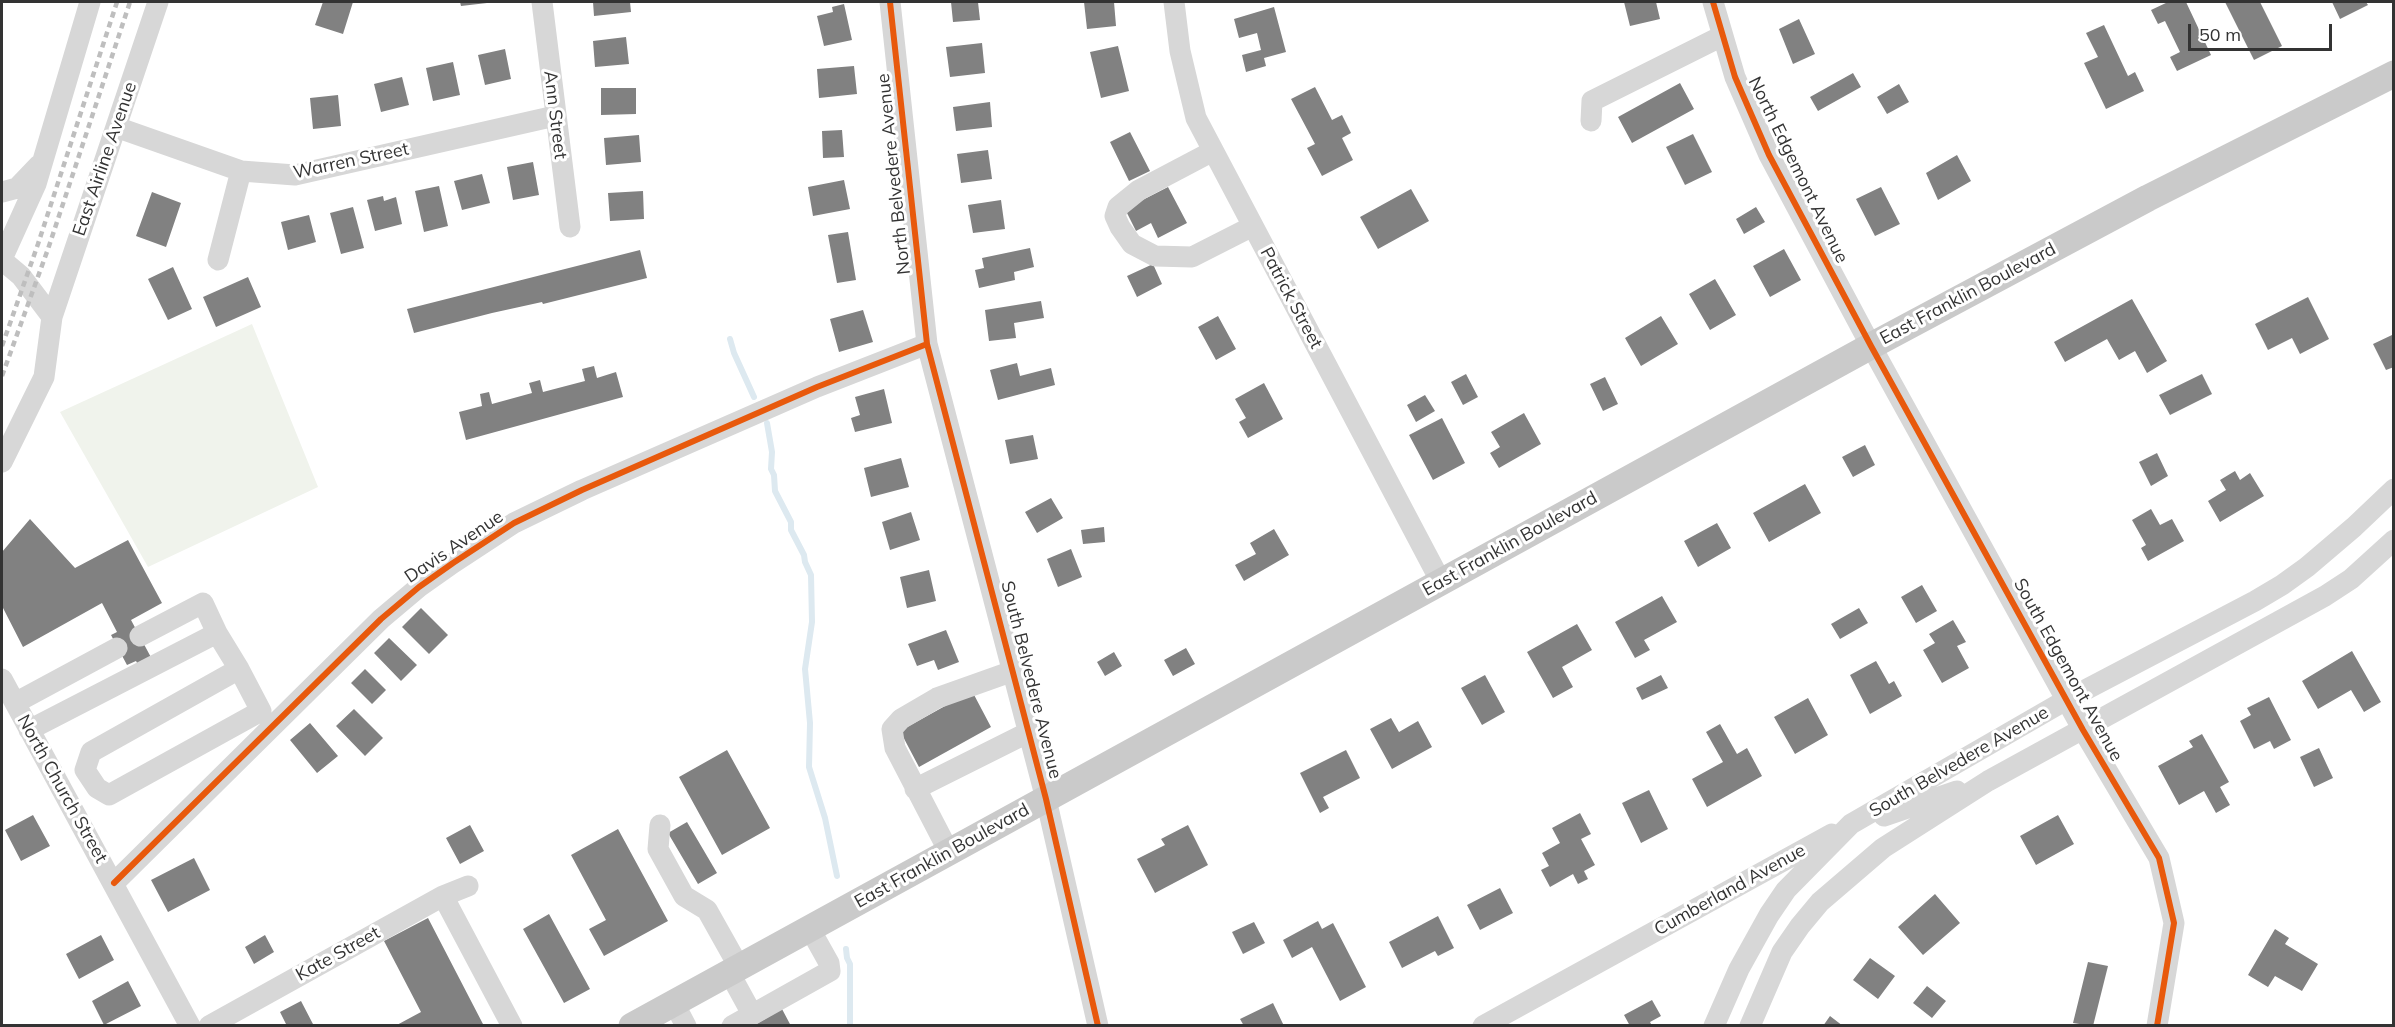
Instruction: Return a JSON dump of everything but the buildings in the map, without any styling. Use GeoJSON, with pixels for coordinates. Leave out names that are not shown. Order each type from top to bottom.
{"type":"FeatureCollection","features":[{"type":"Feature","properties":{"kind":"main road","name":"East Franklin Boulevard"},"geometry":{"type":"LineString","coordinates":[[632,1026],[680,1014],[734,970],[1871,346],[2148,198],[2394,74]]}},
{"type":"Feature","properties":{"kind":"street"},"geometry":{"type":"LineString","coordinates":[[2,462],[44,377],[52,317],[21,276],[2,259],[36,184],[90,2]]}},
{"type":"Feature","properties":{"kind":"street","name":"East Airline Avenue"},"geometry":{"type":"LineString","coordinates":[[52,317],[158,2]]}},
{"type":"Feature","properties":{"kind":"street","name":"Ann Street"},"geometry":{"type":"LineString","coordinates":[[542,2],[570,227]]}},
{"type":"Feature","properties":{"kind":"street","name":"North Belvedere Avenue"},"geometry":{"type":"LineString","coordinates":[[890,2],[927,344]]}},
{"type":"Feature","properties":{"kind":"street","name":"Patrick Street"},"geometry":{"type":"LineString","coordinates":[[1174,2],[1180,51],[1196,118],[1441,582]]}},
{"type":"Feature","properties":{"kind":"street","name":"North Edgemont Avenue"},"geometry":{"type":"LineString","coordinates":[[1713,2],[1735,76],[1769,155],[1871,346]]}},
{"type":"Feature","properties":{"kind":"street"},"geometry":{"type":"LineString","coordinates":[[1591,121],[1592,101],[1722,36]]}},
{"type":"Feature","properties":{"kind":"street","name":"Warren Street"},"geometry":{"type":"LineString","coordinates":[[116,127],[240,171],[295,175],[555,116]]}},
{"type":"Feature","properties":{"kind":"street"},"geometry":{"type":"LineString","coordinates":[[1213,151],[1139,190],[1118,207],[1115,216],[1120,227],[1132,244],[1155,256],[1192,257],[1253,226]]}},
{"type":"Feature","properties":{"kind":"street"},"geometry":{"type":"LineString","coordinates":[[2,192],[17,188],[42,162]]}},
{"type":"Feature","properties":{"kind":"street"},"geometry":{"type":"LineString","coordinates":[[218,260],[240,171]]}},
{"type":"Feature","properties":{"kind":"street","name":"South Belvedere Avenue"},"geometry":{"type":"LineString","coordinates":[[927,344],[1046,799],[1098,1026]]}},
{"type":"Feature","properties":{"kind":"street","name":"Davis Avenue"},"geometry":{"type":"LineString","coordinates":[[114,883],[381,619],[419,587],[453,563],[514,523],[582,490],[817,387],[927,344]]}},
{"type":"Feature","properties":{"kind":"street","name":"South Edgemont Avenue"},"geometry":{"type":"LineString","coordinates":[[1871,346],[2082,730],[2160,858],[2174,922],[2157,1026]]}},
{"type":"Feature","properties":{"kind":"street","name":"South Belvedere Avenue"},"geometry":{"type":"LineString","coordinates":[[1714,1026],[1739,969],[1769,915],[1786,890],[1851,824],[2066,700],[2282,585],[2354,527],[2394,489]]}},
{"type":"Feature","properties":{"kind":"street","name":"South Belvedere Avenue"},"geometry":{"type":"LineString","coordinates":[[1750,1026],[1782,952],[1820,902],[1883,848],[1988,781],[2325,596],[2351,579],[2394,540]]}},
{"type":"Feature","properties":{"kind":"street"},"geometry":{"type":"LineString","coordinates":[[85,770],[97,788],[109,795],[261,711],[217,633],[203,603],[140,636]]}},
{"type":"Feature","properties":{"kind":"street"},"geometry":{"type":"LineString","coordinates":[[29,730],[217,633]]}},
{"type":"Feature","properties":{"kind":"street"},"geometry":{"type":"LineString","coordinates":[[15,703],[117,648]]}},
{"type":"Feature","properties":{"kind":"street"},"geometry":{"type":"LineString","coordinates":[[58,785],[85,770],[91,752],[239,669]]}},
{"type":"Feature","properties":{"kind":"street"},"geometry":{"type":"LineString","coordinates":[[949,852],[895,748],[892,729],[901,719],[937,698],[1013,671]]}},
{"type":"Feature","properties":{"kind":"street","name":"North Church Street"},"geometry":{"type":"LineString","coordinates":[[2,679],[190,1026]]}},
{"type":"Feature","properties":{"kind":"street"},"geometry":{"type":"LineString","coordinates":[[915,789],[1029,732]]}},
{"type":"Feature","properties":{"kind":"street","name":"Cumberland Avenue"},"geometry":{"type":"LineString","coordinates":[[1483,1026],[1851,824],[1871,820],[1988,781]]}},
{"type":"Feature","properties":{"kind":"street"},"geometry":{"type":"LineString","coordinates":[[660,825],[658,849],[684,896],[707,910],[752,1014]]}},
{"type":"Feature","properties":{"kind":"street","name":"Kate Street"},"geometry":{"type":"LineString","coordinates":[[209,1026],[443,896],[468,886]]}},
{"type":"Feature","properties":{"kind":"street"},"geometry":{"type":"LineString","coordinates":[[443,896],[512,1026]]}},
{"type":"Feature","properties":{"kind":"street"},"geometry":{"type":"LineString","coordinates":[[732,1026],[830,971],[829,963],[810,929]]}},
{"type":"Feature","properties":{"kind":"shaded area"},"geometry":{"type":"Polygon","coordinates":[[[252,324],[318,487],[148,567],[60,412],[252,324]]]}},
{"type":"Feature","properties":{"kind":"waterway"},"geometry":{"type":"LineString","coordinates":[[730,339],[754,397]]}},
{"type":"Feature","properties":{"kind":"waterway"},"geometry":{"type":"LineString","coordinates":[[767,423],[775,491],[791,522],[791,530],[811,575],[812,622],[805,669],[810,723],[809,767],[825,818],[837,876]]}},
{"type":"Feature","properties":{"kind":"waterway"},"geometry":{"type":"LineString","coordinates":[[846,949],[850,964],[850,1026]]}},
{"type":"Feature","properties":{"kind":"railway"},"geometry":{"type":"LineString","coordinates":[[2,346],[38,244],[117,2]]}},
{"type":"Feature","properties":{"kind":"railway"},"geometry":{"type":"LineString","coordinates":[[2,376],[48,249],[130,2]]}},
{"type":"Feature","properties":{"kind":"cycle path"},"geometry":{"type":"LineString","coordinates":[[890,2],[927,344],[1046,799],[1098,1026]]}},
{"type":"Feature","properties":{"kind":"cycle path"},"geometry":{"type":"LineString","coordinates":[[1713,2],[1735,77],[1769,155],[1871,346],[2083,730],[2159,858],[2174,923],[2157,1026]]}},
{"type":"Feature","properties":{"kind":"cycle path"},"geometry":{"type":"LineString","coordinates":[[114,883],[381,619],[419,587],[453,563],[514,523],[582,490],[817,387],[927,344]]}}]}
